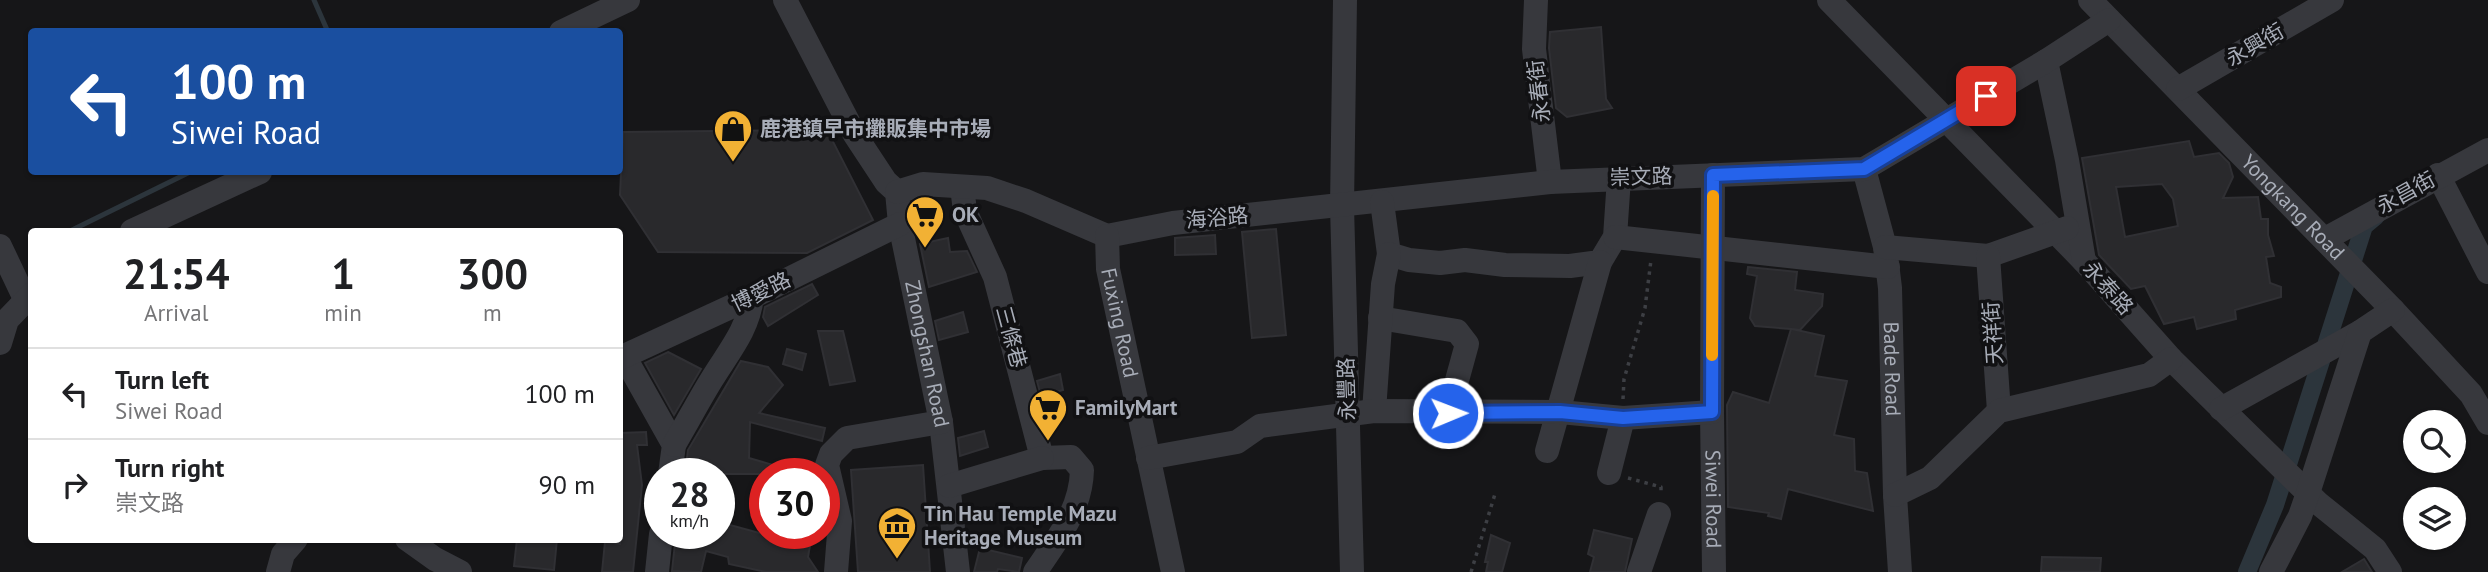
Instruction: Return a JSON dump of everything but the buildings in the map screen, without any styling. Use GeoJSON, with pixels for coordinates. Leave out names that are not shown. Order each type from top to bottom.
{"type":"FeatureCollection","features":[{"type":"Feature","properties":{"kind":"street"},"geometry":{"type":"LineString","coordinates":[[569,28],[628,0]]}},
{"type":"Feature","properties":{"kind":"street"},"geometry":{"type":"LineString","coordinates":[[785,0],[855,135],[886,182],[897,192],[923,184],[987,188],[1026,201],[1107,236]]}},
{"type":"Feature","properties":{"kind":"street"},"geometry":{"type":"LineString","coordinates":[[1342,206],[1345,0]]}},
{"type":"Feature","properties":{"kind":"street","name":"永春街"},"geometry":{"type":"LineString","coordinates":[[1536,0],[1534,48],[1550,183]]}},
{"type":"Feature","properties":{"kind":"street","name":"永泰路"},"geometry":{"type":"LineString","coordinates":[[1829,0],[1947,119],[2066,228],[2084,261],[2171,359],[2308,493],[2375,550],[2390,572]]}},
{"type":"Feature","properties":{"kind":"street","name":"Yongkang Road"},"geometry":{"type":"LineString","coordinates":[[2090,0],[2393,310],[2480,390],[2488,423]]}},
{"type":"Feature","properties":{"kind":"street","name":"永興街"},"geometry":{"type":"LineString","coordinates":[[2178,89],[2332,0]]}},
{"type":"Feature","properties":{"kind":"street","name":"崇文路"},"geometry":{"type":"LineString","coordinates":[[1342,206],[1619,178],[1864,169],[2046,61],[2109,20]]}},
{"type":"Feature","properties":{"kind":"street"},"geometry":{"type":"LineString","coordinates":[[1615,237],[1712,247],[1886,257],[1988,256],[2066,228],[2067,160],[2046,61]]}},
{"type":"Feature","properties":{"kind":"street","name":"永昌街"},"geometry":{"type":"LineString","coordinates":[[2325,239],[2488,150]]}},
{"type":"Feature","properties":{"kind":"street","name":"Bade Road"},"geometry":{"type":"LineString","coordinates":[[1864,169],[1891,288],[1895,495],[1900,572]]}},
{"type":"Feature","properties":{"kind":"street"},"geometry":{"type":"LineString","coordinates":[[139,228],[253,175]]}},
{"type":"Feature","properties":{"kind":"street","name":"Siwei Road"},"geometry":{"type":"LineString","coordinates":[[1713,175],[1714,572]]}},
{"type":"Feature","properties":{"kind":"street"},"geometry":{"type":"LineString","coordinates":[[2438,175],[2488,272]]}},
{"type":"Feature","properties":{"kind":"street"},"geometry":{"type":"LineString","coordinates":[[1547,451],[1600,262],[1615,237],[1619,178]]}},
{"type":"Feature","properties":{"kind":"street","name":"三條巷"},"geometry":{"type":"LineString","coordinates":[[962,187],[965,211],[995,276],[1042,458]]}},
{"type":"Feature","properties":{"kind":"street","name":"Zhongshan Road"},"geometry":{"type":"LineString","coordinates":[[897,192],[941,422],[958,572]]}},
{"type":"Feature","properties":{"kind":"street"},"geometry":{"type":"LineString","coordinates":[[1374,411],[1383,284],[1389,254],[1382,202]]}},
{"type":"Feature","properties":{"kind":"street","name":"海浴路"},"geometry":{"type":"LineString","coordinates":[[1107,236],[1173,223],[1342,206]]}},
{"type":"Feature","properties":{"kind":"street","name":"永豐路"},"geometry":{"type":"LineString","coordinates":[[1342,206],[1352,572]]}},
{"type":"Feature","properties":{"kind":"street","name":"博愛路"},"geometry":{"type":"LineString","coordinates":[[623,357],[901,224]]}},
{"type":"Feature","properties":{"kind":"street","name":"Fuxing Road"},"geometry":{"type":"LineString","coordinates":[[1107,236],[1108,269],[1173,572]]}},
{"type":"Feature","properties":{"kind":"street"},"geometry":{"type":"LineString","coordinates":[[0,246],[28,297],[2,324]]}},
{"type":"Feature","properties":{"kind":"street"},"geometry":{"type":"LineString","coordinates":[[1389,254],[1440,264],[1465,260],[1505,265],[1570,266],[1600,262]]}},
{"type":"Feature","properties":{"kind":"street","name":"天祥街"},"geometry":{"type":"LineString","coordinates":[[1988,256],[1999,411]]}},
{"type":"Feature","properties":{"kind":"street"},"geometry":{"type":"LineString","coordinates":[[672,458],[674,445],[712,378],[741,337],[750,314],[752,297]]}},
{"type":"Feature","properties":{"kind":"street"},"geometry":{"type":"LineString","coordinates":[[2221,409],[2360,332],[2393,310]]}},
{"type":"Feature","properties":{"kind":"street"},"geometry":{"type":"LineString","coordinates":[[1380,318],[1457,331],[1467,344],[1448,413]]}},
{"type":"Feature","properties":{"kind":"street"},"geometry":{"type":"LineString","coordinates":[[2271,572],[2300,516],[2360,332]]}},
{"type":"Feature","properties":{"kind":"street"},"geometry":{"type":"LineString","coordinates":[[623,359],[674,445]]}},
{"type":"Feature","properties":{"kind":"street"},"geometry":{"type":"LineString","coordinates":[[1895,495],[1930,478],[1999,411],[2149,375],[2171,359]]}},
{"type":"Feature","properties":{"kind":"street"},"geometry":{"type":"LineString","coordinates":[[1148,458],[1237,442],[1260,426],[1374,411],[1560,412],[1623,418],[1712,412]]}},
{"type":"Feature","properties":{"kind":"street"},"geometry":{"type":"LineString","coordinates":[[1609,473],[1623,418]]}},
{"type":"Feature","properties":{"kind":"street"},"geometry":{"type":"LineString","coordinates":[[836,572],[840,521],[827,465],[831,454],[847,438],[941,422]]}},
{"type":"Feature","properties":{"kind":"street"},"geometry":{"type":"LineString","coordinates":[[948,486],[1042,458],[1071,457],[1082,470],[1082,484],[1076,508],[1035,572]]}},
{"type":"Feature","properties":{"kind":"street"},"geometry":{"type":"LineString","coordinates":[[1639,572],[1659,514]]}},
{"type":"Feature","properties":{"kind":"street"},"geometry":{"type":"LineString","coordinates":[[278,572],[283,554],[293,543]]}},
{"type":"Feature","properties":{"kind":"street"},"geometry":{"type":"LineString","coordinates":[[413,543],[460,572]]}},
{"type":"Feature","properties":{"kind":"street"},"geometry":{"type":"LineString","coordinates":[[657,572],[659,549]]}},
{"type":"Feature","properties":{"kind":"path"},"geometry":{"type":"LineString","coordinates":[[1623,418],[1624,379],[1645,308],[1653,241]]}},
{"type":"Feature","properties":{"kind":"path"},"geometry":{"type":"LineString","coordinates":[[1609,473],[1661,487],[1659,514]]}},
{"type":"Feature","properties":{"kind":"path"},"geometry":{"type":"LineString","coordinates":[[1471,572],[1495,494]]}},
{"type":"Feature","properties":{"kind":"waterway"},"geometry":{"type":"LineString","coordinates":[[314,0],[326,28]]}},
{"type":"Feature","properties":{"kind":"waterway"},"geometry":{"type":"LineString","coordinates":[[76,228],[184,175]]}},
{"type":"Feature","properties":{"kind":"waterway"},"geometry":{"type":"LineString","coordinates":[[2247,572],[2275,505],[2364,226],[2376,216]]}},
{"type":"Feature","properties":{"kind":"slow traffic"},"geometry":{"type":"LineString","coordinates":[[1712,355],[1713,196]]}},
{"type":"Feature","properties":{"kind":"place","name":"鹿港鎮早市攤販集中市場"},"geometry":{"type":"Point","coordinates":[733,163]}},
{"type":"Feature","properties":{"kind":"place","name":"OK"},"geometry":{"type":"Point","coordinates":[925,249]}},
{"type":"Feature","properties":{"kind":"place","name":"FamilyMart"},"geometry":{"type":"Point","coordinates":[1048,442]}},
{"type":"Feature","properties":{"kind":"place","name":"Tin Hau Temple Mazu Heritage Museum"},"geometry":{"type":"Point","coordinates":[897,560]}},
{"type":"Feature","properties":{"kind":"route"},"geometry":{"type":"LineString","coordinates":[[1448,413],[1560,412],[1623,418],[1712,412],[1713,175],[1864,169],[1986,96]]}}]}
